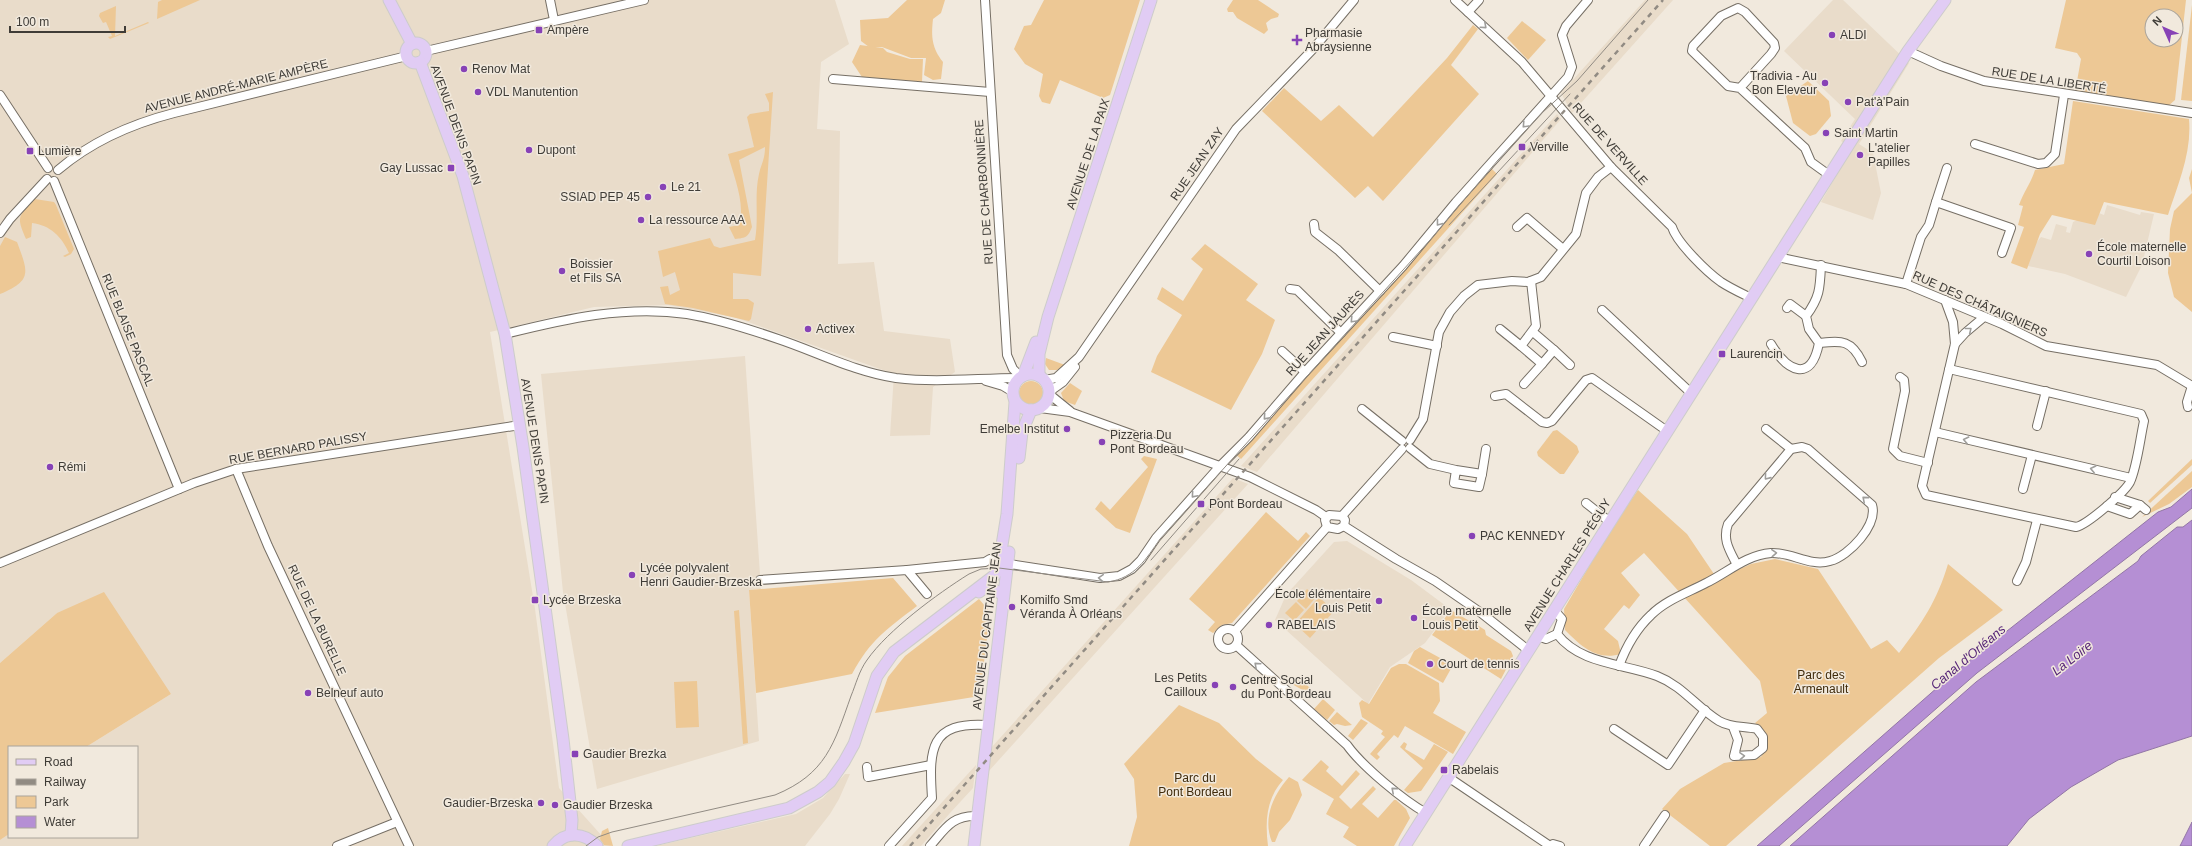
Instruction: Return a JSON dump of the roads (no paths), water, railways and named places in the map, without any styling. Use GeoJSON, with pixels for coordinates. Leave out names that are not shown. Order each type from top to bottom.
{"type":"FeatureCollection","features":[{"type":"Feature","properties":{"kind":"main road"},"geometry":{"type":"LineString","coordinates":[[389,0],[412,44]]}},
{"type":"Feature","properties":{"kind":"main road","name":"AVENUE DE LA PAIX"},"geometry":{"type":"LineString","coordinates":[[1041,378],[1038,354],[1048,317],[1152,0]]}},
{"type":"Feature","properties":{"kind":"main road","name":"AVENUE CHARLES PÉGUY"},"geometry":{"type":"LineString","coordinates":[[1405,846],[1908,51],[1945,0]]}},
{"type":"Feature","properties":{"kind":"main road"},"geometry":{"type":"LineString","coordinates":[[412,44],[421,44],[426,51],[426,57],[420,62],[412,62],[407,56],[407,49],[412,44]]}},
{"type":"Feature","properties":{"kind":"main road","name":"AVENUE DENIS PAPIN"},"geometry":{"type":"LineString","coordinates":[[420,62],[462,176],[505,334],[520,425],[564,739],[572,820],[571,835]]}},
{"type":"Feature","properties":{"kind":"main road","name":"AVENUE DE LA PAIX"},"geometry":{"type":"LineString","coordinates":[[1021,377],[1048,317]]}},
{"type":"Feature","properties":{"kind":"main road"},"geometry":{"type":"LineString","coordinates":[[1031,374],[1041,378],[1049,393],[1047,399],[1035,409],[1025,409],[1014,397],[1016,382],[1021,377],[1031,374]]}},
{"type":"Feature","properties":{"kind":"main road","name":"AVENUE DU CAPITAINE JEAN"},"geometry":{"type":"LineString","coordinates":[[987,725],[1013,456],[1014,397]]}},
{"type":"Feature","properties":{"kind":"main road","name":"AVENUE DU CAPITAINE JEAN"},"geometry":{"type":"LineString","coordinates":[[970,846],[987,725],[1002,566],[1022,432],[1035,409]]}},
{"type":"Feature","properties":{"kind":"main road"},"geometry":{"type":"LineString","coordinates":[[646,846],[787,813],[820,795],[830,786],[850,762],[858,745],[880,680],[886,669],[910,645],[987,586],[1002,566]]}},
{"type":"Feature","properties":{"kind":"main road"},"geometry":{"type":"LineString","coordinates":[[628,846],[775,812],[801,802],[818,792],[830,782],[850,753],[877,676],[884,664],[905,643],[976,589],[1002,566]]}},
{"type":"Feature","properties":{"kind":"main road"},"geometry":{"type":"LineString","coordinates":[[987,586],[1000,593]]}},
{"type":"Feature","properties":{"kind":"main road","name":"AVENUE DU CAPITAINE JEAN"},"geometry":{"type":"LineString","coordinates":[[974,846],[975,816]]}},
{"type":"Feature","properties":{"kind":"main road"},"geometry":{"type":"LineString","coordinates":[[553,846],[562,838],[571,835],[588,838],[597,846]]}},
{"type":"Feature","properties":{"kind":"street"},"geometry":{"type":"LineString","coordinates":[[550,0],[554,20]]}},
{"type":"Feature","properties":{"kind":"street"},"geometry":{"type":"LineString","coordinates":[[426,51],[644,0]]}},
{"type":"Feature","properties":{"kind":"street","name":"RUE DE CHARBONNIÈRE"},"geometry":{"type":"LineString","coordinates":[[985,0],[1007,356],[1013,369],[1021,377]]}},
{"type":"Feature","properties":{"kind":"street","name":"RUE JEAN ZAY"},"geometry":{"type":"LineString","coordinates":[[1049,393],[1063,382],[1075,366],[1079,357],[1236,130],[1314,48],[1354,0]]}},
{"type":"Feature","properties":{"kind":"street","name":"RUE DE VERVILLE"},"geometry":{"type":"LineString","coordinates":[[1455,0],[1522,62],[1611,167],[1672,227],[1674,234],[1692,256],[1722,282],[1751,298]]}},
{"type":"Feature","properties":{"kind":"street"},"geometry":{"type":"LineString","coordinates":[[1468,12],[1479,0]]}},
{"type":"Feature","properties":{"kind":"street","name":"RUE JEAN JAURÈS"},"geometry":{"type":"LineString","coordinates":[[1002,566],[1100,578],[1109,578],[1122,575],[1132,569],[1141,560],[1156,538],[1220,466],[1249,437],[1341,332],[1416,251],[1484,169],[1551,96],[1571,70],[1571,61],[1563,40],[1563,30],[1588,0]]}},
{"type":"Feature","properties":{"kind":"street"},"geometry":{"type":"LineString","coordinates":[[1740,88],[1775,48],[1774,43],[1744,12],[1738,8],[1721,16],[1693,46],[1692,51],[1728,86],[1740,88],[1805,148],[1811,162],[1829,175]]}},
{"type":"Feature","properties":{"kind":"street","name":"RUE DE LA LIBERTÉ"},"geometry":{"type":"LineString","coordinates":[[1908,51],[1941,66],[1979,80],[2064,95],[2192,113]]}},
{"type":"Feature","properties":{"kind":"street","name":"AVENUE ANDRÉ-MARIE AMPÈRE"},"geometry":{"type":"LineString","coordinates":[[58,170],[92,145],[139,123],[174,112],[407,56]]}},
{"type":"Feature","properties":{"kind":"street"},"geometry":{"type":"LineString","coordinates":[[833,79],[847,76],[990,92]]}},
{"type":"Feature","properties":{"kind":"street"},"geometry":{"type":"LineString","coordinates":[[0,95],[48,168],[46,173],[51,180]]}},
{"type":"Feature","properties":{"kind":"street"},"geometry":{"type":"LineString","coordinates":[[1975,144],[2038,164],[2046,163],[2055,154],[2064,95]]}},
{"type":"Feature","properties":{"kind":"street"},"geometry":{"type":"LineString","coordinates":[[0,233],[10,219],[51,180],[59,176],[58,170],[53,167],[48,168]]}},
{"type":"Feature","properties":{"kind":"street"},"geometry":{"type":"LineString","coordinates":[[1342,516],[1406,444],[1424,419],[1439,332],[1445,319],[1464,296],[1475,288],[1486,283],[1531,281],[1541,277],[1576,234],[1586,193],[1598,177],[1611,167]]}},
{"type":"Feature","properties":{"kind":"street"},"geometry":{"type":"LineString","coordinates":[[1906,284],[1921,237],[1929,225],[1947,168]]}},
{"type":"Feature","properties":{"kind":"street","name":"RUE BLAISE PASCAL"},"geometry":{"type":"LineString","coordinates":[[51,180],[179,489]]}},
{"type":"Feature","properties":{"kind":"street"},"geometry":{"type":"LineString","coordinates":[[1936,202],[2011,228],[2002,253]]}},
{"type":"Feature","properties":{"kind":"street"},"geometry":{"type":"LineString","coordinates":[[1517,227],[1526,218],[1563,249]]}},
{"type":"Feature","properties":{"kind":"street"},"geometry":{"type":"LineString","coordinates":[[1314,224],[1315,232],[1338,250],[1380,291]]}},
{"type":"Feature","properties":{"kind":"street","name":"RUE DES CHÂTAIGNIERS"},"geometry":{"type":"LineString","coordinates":[[1777,257],[1906,284],[1984,317],[2046,346],[2157,365],[2192,386]]}},
{"type":"Feature","properties":{"kind":"street"},"geometry":{"type":"LineString","coordinates":[[1806,316],[1816,301],[1820,291],[1821,265]]}},
{"type":"Feature","properties":{"kind":"street"},"geometry":{"type":"LineString","coordinates":[[1521,346],[1536,326],[1531,281]]}},
{"type":"Feature","properties":{"kind":"street"},"geometry":{"type":"LineString","coordinates":[[1290,289],[1297,290],[1341,332]]}},
{"type":"Feature","properties":{"kind":"street"},"geometry":{"type":"LineString","coordinates":[[1945,300],[1953,322],[1955,344],[1949,369],[1928,463],[1922,486],[1926,495],[2076,528],[2083,526],[2107,506],[2126,487],[2131,478],[2144,422],[2141,414],[1949,369]]}},
{"type":"Feature","properties":{"kind":"street"},"geometry":{"type":"LineString","coordinates":[[1787,308],[1790,304],[1806,316],[1809,329],[1818,343]]}},
{"type":"Feature","properties":{"kind":"street"},"geometry":{"type":"LineString","coordinates":[[1602,310],[1691,393]]}},
{"type":"Feature","properties":{"kind":"street"},"geometry":{"type":"LineString","coordinates":[[505,334],[563,320],[605,313],[652,311],[688,314],[778,339],[880,375],[934,381],[1021,377]]}},
{"type":"Feature","properties":{"kind":"street"},"geometry":{"type":"LineString","coordinates":[[1955,344],[1965,333],[1984,317]]}},
{"type":"Feature","properties":{"kind":"street"},"geometry":{"type":"LineString","coordinates":[[1500,329],[1542,364]]}},
{"type":"Feature","properties":{"kind":"street"},"geometry":{"type":"LineString","coordinates":[[1533,332],[1570,365]]}},
{"type":"Feature","properties":{"kind":"street"},"geometry":{"type":"LineString","coordinates":[[1393,337],[1437,346]]}},
{"type":"Feature","properties":{"kind":"street"},"geometry":{"type":"LineString","coordinates":[[1818,343],[1843,341],[1856,351],[1862,362]]}},
{"type":"Feature","properties":{"kind":"street"},"geometry":{"type":"LineString","coordinates":[[1770,344],[1784,363],[1797,370],[1804,368],[1811,363],[1818,343]]}},
{"type":"Feature","properties":{"kind":"street"},"geometry":{"type":"LineString","coordinates":[[1524,384],[1554,350]]}},
{"type":"Feature","properties":{"kind":"street"},"geometry":{"type":"LineString","coordinates":[[1282,351],[1305,372]]}},
{"type":"Feature","properties":{"kind":"street","name":"RUE JEAN ZAY"},"geometry":{"type":"LineString","coordinates":[[1041,378],[1056,378],[1079,357]]}},
{"type":"Feature","properties":{"kind":"street"},"geometry":{"type":"LineString","coordinates":[[1900,377],[1904,380],[1905,391],[1893,449],[1900,456],[1928,463]]}},
{"type":"Feature","properties":{"kind":"street"},"geometry":{"type":"LineString","coordinates":[[1495,396],[1506,394],[1542,422],[1547,423],[1552,421],[1586,380],[1592,378],[1667,431]]}},
{"type":"Feature","properties":{"kind":"street"},"geometry":{"type":"LineString","coordinates":[[979,380],[1003,386],[1014,397]]}},
{"type":"Feature","properties":{"kind":"street"},"geometry":{"type":"LineString","coordinates":[[2188,407],[2187,402],[2192,386]]}},
{"type":"Feature","properties":{"kind":"street"},"geometry":{"type":"LineString","coordinates":[[2037,426],[2046,391]]}},
{"type":"Feature","properties":{"kind":"street"},"geometry":{"type":"LineString","coordinates":[[1049,393],[1070,412]]}},
{"type":"Feature","properties":{"kind":"street"},"geometry":{"type":"LineString","coordinates":[[1362,408],[1430,464],[1482,474]]}},
{"type":"Feature","properties":{"kind":"street"},"geometry":{"type":"LineString","coordinates":[[1035,409],[1070,412],[1220,466],[1263,483],[1316,510],[1326,517],[1327,526],[1235,631]]}},
{"type":"Feature","properties":{"kind":"street","name":"RUE BERNARD PALISSY"},"geometry":{"type":"LineString","coordinates":[[0,563],[179,489],[236,469],[520,425]]}},
{"type":"Feature","properties":{"kind":"street"},"geometry":{"type":"LineString","coordinates":[[1766,429],[1792,449]]}},
{"type":"Feature","properties":{"kind":"street"},"geometry":{"type":"LineString","coordinates":[[1935,432],[2131,478]]}},
{"type":"Feature","properties":{"kind":"street"},"geometry":{"type":"LineString","coordinates":[[1619,666],[1634,634],[1650,615],[1683,593],[1706,584],[1748,559],[1770,553],[1787,554],[1818,563],[1832,561],[1855,544],[1873,521],[1874,513],[1872,505],[1808,449],[1802,447],[1792,449],[1728,524],[1725,532],[1726,541],[1737,565]]}},
{"type":"Feature","properties":{"kind":"street"},"geometry":{"type":"LineString","coordinates":[[1456,470],[1454,483],[1479,487],[1486,449]]}},
{"type":"Feature","properties":{"kind":"street"},"geometry":{"type":"LineString","coordinates":[[2024,489],[2032,455]]}},
{"type":"Feature","properties":{"kind":"street","name":"RUE DE LA BURELLE"},"geometry":{"type":"LineString","coordinates":[[236,469],[268,546],[409,846]]}},
{"type":"Feature","properties":{"kind":"street"},"geometry":{"type":"LineString","coordinates":[[2107,506],[2130,514],[2143,508],[2115,497]]}},
{"type":"Feature","properties":{"kind":"street"},"geometry":{"type":"LineString","coordinates":[[1586,503],[1610,522]]}},
{"type":"Feature","properties":{"kind":"street"},"geometry":{"type":"LineString","coordinates":[[1326,517],[1332,515],[1342,516]]}},
{"type":"Feature","properties":{"kind":"street"},"geometry":{"type":"LineString","coordinates":[[1342,516],[1345,520],[1344,526]]}},
{"type":"Feature","properties":{"kind":"street"},"geometry":{"type":"LineString","coordinates":[[2017,581],[2026,562],[2037,520]]}},
{"type":"Feature","properties":{"kind":"street"},"geometry":{"type":"LineString","coordinates":[[1327,526],[1338,529],[1344,526]]}},
{"type":"Feature","properties":{"kind":"street"},"geometry":{"type":"LineString","coordinates":[[1344,526],[1396,559],[1435,581],[1480,612],[1528,650]]}},
{"type":"Feature","properties":{"kind":"street"},"geometry":{"type":"LineString","coordinates":[[760,580],[907,570],[985,562],[990,559],[1002,566]]}},
{"type":"Feature","properties":{"kind":"street"},"geometry":{"type":"LineString","coordinates":[[907,570],[927,594]]}},
{"type":"Feature","properties":{"kind":"street"},"geometry":{"type":"LineString","coordinates":[[1537,636],[1546,639],[1557,634],[1562,619],[1554,610]]}},
{"type":"Feature","properties":{"kind":"street"},"geometry":{"type":"LineString","coordinates":[[1229,629],[1235,631],[1238,636],[1236,645],[1228,649],[1222,647],[1218,642],[1219,635],[1223,630],[1229,629]]}},
{"type":"Feature","properties":{"kind":"street"},"geometry":{"type":"LineString","coordinates":[[1557,634],[1566,644],[1588,658],[1641,671],[1670,682],[1719,721],[1733,727],[1757,729],[1763,737],[1762,748],[1754,755],[1734,756],[1738,740],[1733,727]]}},
{"type":"Feature","properties":{"kind":"street"},"geometry":{"type":"LineString","coordinates":[[1236,645],[1347,745],[1352,752],[1373,772],[1410,804],[1426,813]]}},
{"type":"Feature","properties":{"kind":"street"},"geometry":{"type":"LineString","coordinates":[[1614,729],[1668,765],[1705,710]]}},
{"type":"Feature","properties":{"kind":"street"},"geometry":{"type":"LineString","coordinates":[[889,846],[932,798],[930,757],[937,739],[949,730],[966,725],[987,725]]}},
{"type":"Feature","properties":{"kind":"street"},"geometry":{"type":"LineString","coordinates":[[867,767],[868,777],[931,765]]}},
{"type":"Feature","properties":{"kind":"street"},"geometry":{"type":"LineString","coordinates":[[1448,777],[1550,846],[1553,844],[1560,846]]}},
{"type":"Feature","properties":{"kind":"street"},"geometry":{"type":"LineString","coordinates":[[1644,846],[1665,815]]}},
{"type":"Feature","properties":{"kind":"street"},"geometry":{"type":"LineString","coordinates":[[930,846],[956,819],[963,816],[975,816]]}},
{"type":"Feature","properties":{"kind":"street"},"geometry":{"type":"LineString","coordinates":[[337,846],[397,822]]}},
{"type":"Feature","properties":{"kind":"water"},"geometry":{"type":"Polygon","coordinates":[[[2192,489],[2192,508],[1977,673],[1779,846],[1757,846],[1955,672],[2158,512],[2171,507],[2192,489]]]}},
{"type":"Feature","properties":{"kind":"water","name":"La Loire"},"geometry":{"type":"Polygon","coordinates":[[[2192,520],[2192,736],[2118,760],[2071,787],[2029,819],[2007,846],[1790,846],[1976,682],[2138,561],[2141,556],[2177,527],[2183,527],[2192,520]]]}},
{"type":"Feature","properties":{"kind":"water"},"geometry":{"type":"Polygon","coordinates":[[[2192,822],[2192,846],[2180,846],[2192,822]]]}},
{"type":"Feature","properties":{"kind":"tram line"},"geometry":{"type":"LineString","coordinates":[[586,846],[598,837],[612,832],[775,795],[792,787],[817,767],[826,756],[839,729],[864,664],[876,649],[914,613],[969,574],[981,569],[999,568],[1108,582],[1117,580],[1133,572],[1145,560],[1160,539],[1431,239],[1498,160],[1543,112],[1577,81],[1648,0]]}},
{"type":"Feature","properties":{"kind":"tram line"},"geometry":{"type":"LineString","coordinates":[[1449,225],[1570,94]]}},
{"type":"Feature","properties":{"kind":"tram line"},"geometry":{"type":"LineString","coordinates":[[1151,560],[1239,459]]}},
{"type":"Feature","properties":{"kind":"railway"},"geometry":{"type":"LineString","coordinates":[[910,846],[1663,0]]}},
{"type":"Feature","properties":{"kind":"place","name":"Ampère"},"geometry":{"type":"Point","coordinates":[539,30]}},
{"type":"Feature","properties":{"kind":"place","name":"ALDI"},"geometry":{"type":"Point","coordinates":[1832,35]}},
{"type":"Feature","properties":{"kind":"place","name":"Pharmasie Abraysienne"},"geometry":{"type":"Point","coordinates":[1297,40]}},
{"type":"Feature","properties":{"kind":"place","name":"Renov Mat"},"geometry":{"type":"Point","coordinates":[464,69]}},
{"type":"Feature","properties":{"kind":"place","name":"Tradivia - Au Bon Eleveur"},"geometry":{"type":"Point","coordinates":[1825,83]}},
{"type":"Feature","properties":{"kind":"place","name":"VDL Manutention"},"geometry":{"type":"Point","coordinates":[478,92]}},
{"type":"Feature","properties":{"kind":"place","name":"Pat'à'Pain"},"geometry":{"type":"Point","coordinates":[1848,102]}},
{"type":"Feature","properties":{"kind":"place","name":"Saint Martin"},"geometry":{"type":"Point","coordinates":[1826,133]}},
{"type":"Feature","properties":{"kind":"place","name":"Verville"},"geometry":{"type":"Point","coordinates":[1522,147]}},
{"type":"Feature","properties":{"kind":"place","name":"Dupont"},"geometry":{"type":"Point","coordinates":[529,150]}},
{"type":"Feature","properties":{"kind":"place","name":"Lumière"},"geometry":{"type":"Point","coordinates":[30,151]}},
{"type":"Feature","properties":{"kind":"place","name":"L'atelier Papilles"},"geometry":{"type":"Point","coordinates":[1860,155]}},
{"type":"Feature","properties":{"kind":"place","name":"Gay Lussac"},"geometry":{"type":"Point","coordinates":[451,168]}},
{"type":"Feature","properties":{"kind":"place","name":"Le 21"},"geometry":{"type":"Point","coordinates":[663,187]}},
{"type":"Feature","properties":{"kind":"place","name":"SSIAD PEP 45"},"geometry":{"type":"Point","coordinates":[648,197]}},
{"type":"Feature","properties":{"kind":"place","name":"La ressource AAA"},"geometry":{"type":"Point","coordinates":[641,220]}},
{"type":"Feature","properties":{"kind":"place","name":"École maternelle Courtil Loison"},"geometry":{"type":"Point","coordinates":[2089,254]}},
{"type":"Feature","properties":{"kind":"place","name":"Boissier et Fils SA"},"geometry":{"type":"Point","coordinates":[562,271]}},
{"type":"Feature","properties":{"kind":"place","name":"Activex"},"geometry":{"type":"Point","coordinates":[808,329]}},
{"type":"Feature","properties":{"kind":"place","name":"Laurencin"},"geometry":{"type":"Point","coordinates":[1722,354]}},
{"type":"Feature","properties":{"kind":"place","name":"Emelbe Institut"},"geometry":{"type":"Point","coordinates":[1067,429]}},
{"type":"Feature","properties":{"kind":"place","name":"Pizzeria Du Pont Bordeau"},"geometry":{"type":"Point","coordinates":[1102,442]}},
{"type":"Feature","properties":{"kind":"place","name":"Rémi"},"geometry":{"type":"Point","coordinates":[50,467]}},
{"type":"Feature","properties":{"kind":"place","name":"Pont Bordeau"},"geometry":{"type":"Point","coordinates":[1201,504]}},
{"type":"Feature","properties":{"kind":"place","name":"PAC KENNEDY"},"geometry":{"type":"Point","coordinates":[1472,536]}},
{"type":"Feature","properties":{"kind":"place","name":"Lycée polyvalent Henri Gaudier-Brzeska"},"geometry":{"type":"Point","coordinates":[632,575]}},
{"type":"Feature","properties":{"kind":"place","name":"Lycée Brzeska"},"geometry":{"type":"Point","coordinates":[535,600]}},
{"type":"Feature","properties":{"kind":"place","name":"École élémentaire Louis Petit"},"geometry":{"type":"Point","coordinates":[1379,601]}},
{"type":"Feature","properties":{"kind":"place","name":"Komilfo Smd Véranda À Orléans"},"geometry":{"type":"Point","coordinates":[1012,607]}},
{"type":"Feature","properties":{"kind":"place","name":"École maternelle Louis Petit"},"geometry":{"type":"Point","coordinates":[1414,618]}},
{"type":"Feature","properties":{"kind":"place","name":"RABELAIS"},"geometry":{"type":"Point","coordinates":[1269,625]}},
{"type":"Feature","properties":{"kind":"place","name":"Court de tennis"},"geometry":{"type":"Point","coordinates":[1430,664]}},
{"type":"Feature","properties":{"kind":"place","name":"Les Petits Cailloux"},"geometry":{"type":"Point","coordinates":[1215,685]}},
{"type":"Feature","properties":{"kind":"place","name":"Centre Social du Pont Bordeau"},"geometry":{"type":"Point","coordinates":[1233,687]}},
{"type":"Feature","properties":{"kind":"place","name":"Belneuf auto"},"geometry":{"type":"Point","coordinates":[308,693]}},
{"type":"Feature","properties":{"kind":"place","name":"Gaudier Brezka"},"geometry":{"type":"Point","coordinates":[575,754]}},
{"type":"Feature","properties":{"kind":"place","name":"Rabelais"},"geometry":{"type":"Point","coordinates":[1444,770]}},
{"type":"Feature","properties":{"kind":"place","name":"Gaudier-Brzeska"},"geometry":{"type":"Point","coordinates":[541,803]}},
{"type":"Feature","properties":{"kind":"place","name":"Gaudier Brzeska"},"geometry":{"type":"Point","coordinates":[555,805]}},
{"type":"Feature","properties":{"kind":"water label","name":"Canal d'Orléans"},"geometry":{"type":"Point","coordinates":[1968,657]}},
{"type":"Feature","properties":{"kind":"park label","name":"Parc des Armenault"},"geometry":{"type":"Point","coordinates":[1821,682]}},
{"type":"Feature","properties":{"kind":"park label","name":"Parc du Pont Bordeau"},"geometry":{"type":"Point","coordinates":[1195,785]}}]}
